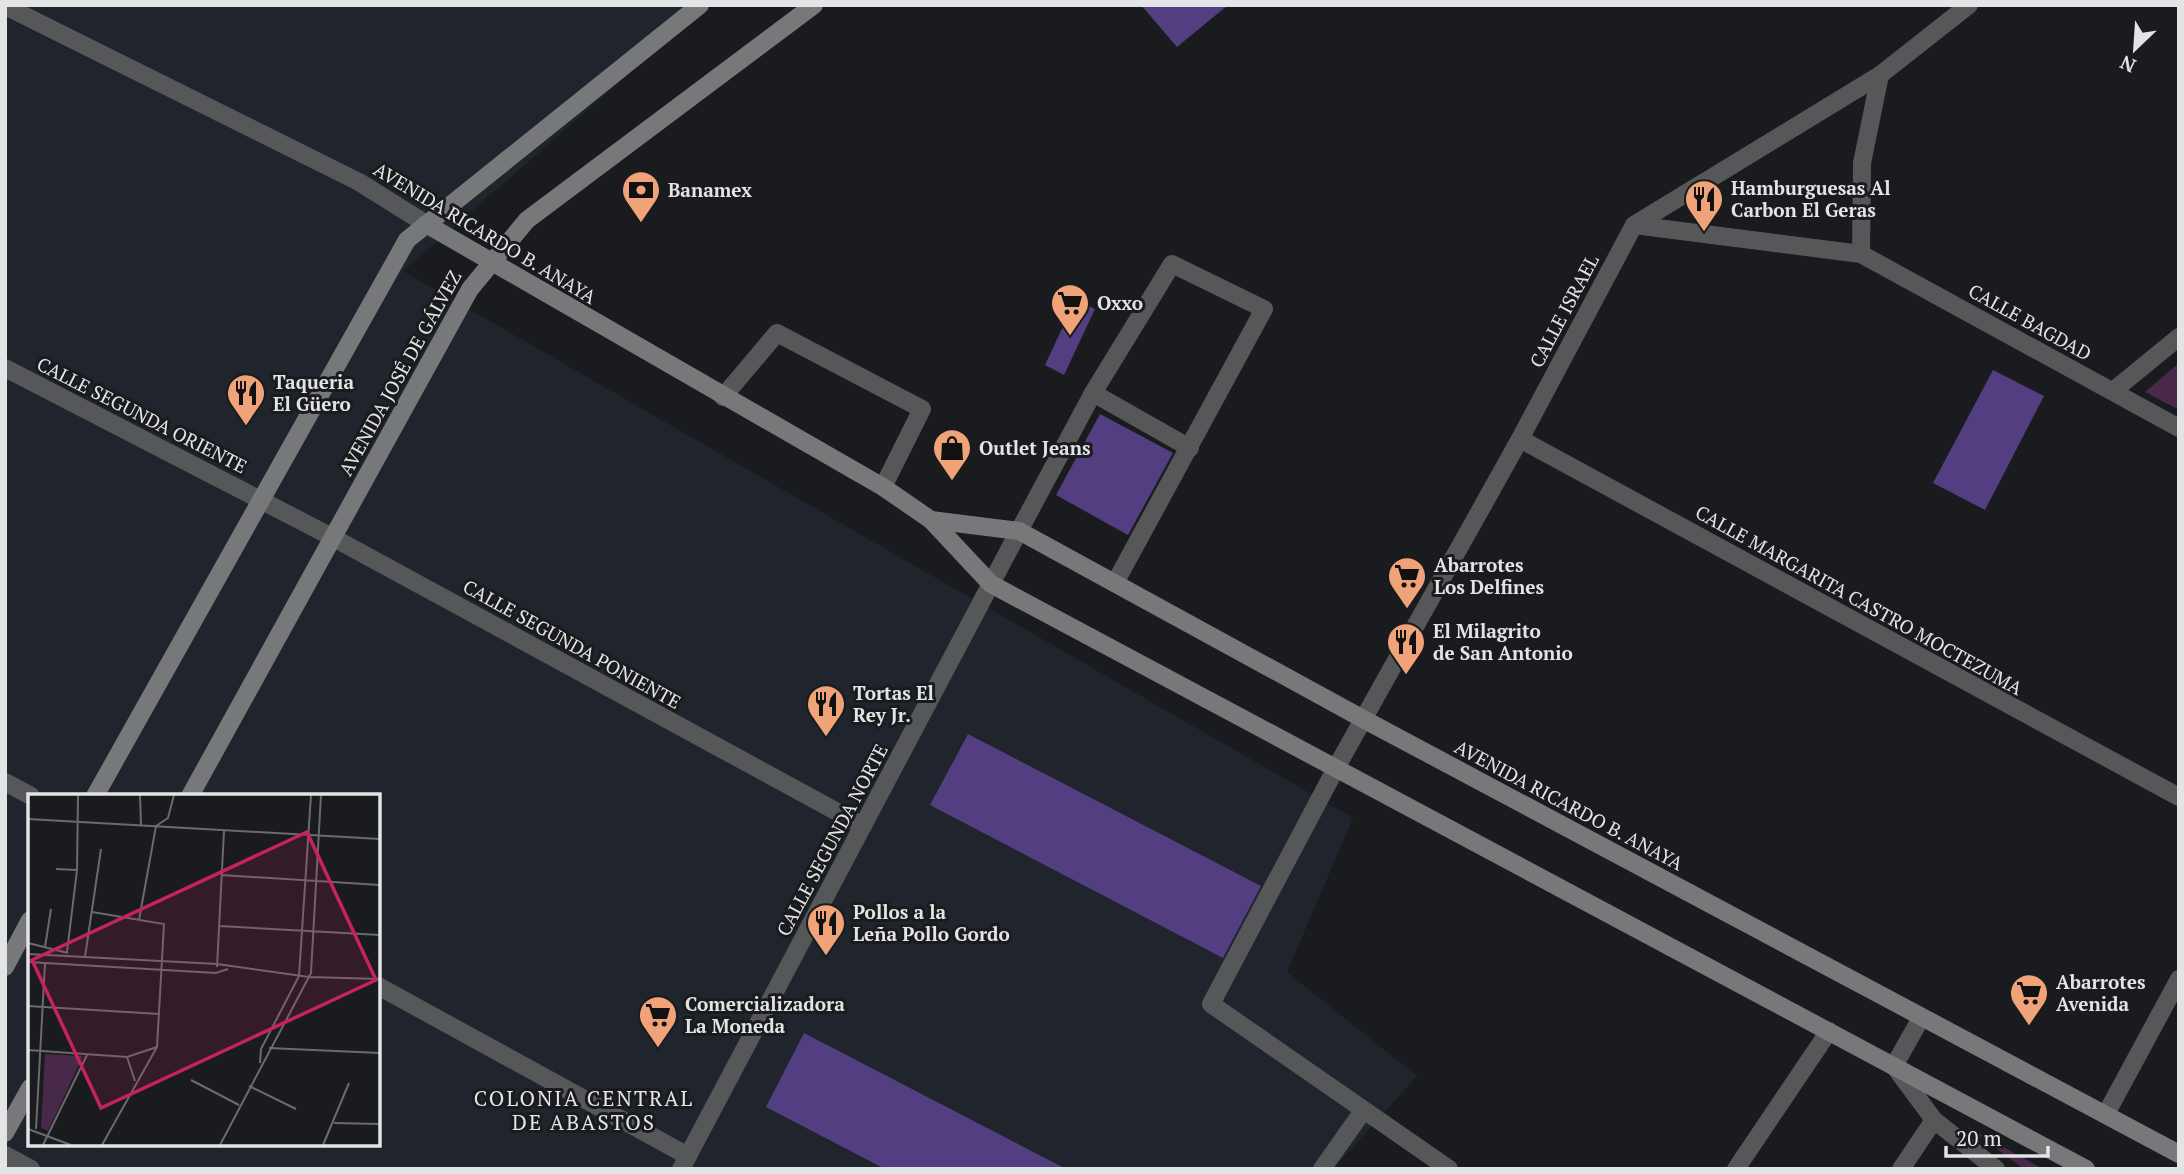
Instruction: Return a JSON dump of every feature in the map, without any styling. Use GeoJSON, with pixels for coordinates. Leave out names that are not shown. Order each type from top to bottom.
{"type":"FeatureCollection","features":[{"type":"Feature","properties":{"kind":"main road"},"geometry":{"type":"LineString","coordinates":[[96,794],[407,240],[700,5]]}},
{"type":"Feature","properties":{"kind":"main road","name":"AVENIDA JOSÉ DE GÁLVEZ"},"geometry":{"type":"LineString","coordinates":[[191,794],[470,289],[490,261],[527,220],[814,5]]}},
{"type":"Feature","properties":{"kind":"main road","name":"AVENIDA RICARDO B. ANAYA"},"geometry":{"type":"LineString","coordinates":[[426,223],[723,397],[883,487],[931,520],[991,584],[2086,1169]]}},
{"type":"Feature","properties":{"kind":"main road","name":"AVENIDA RICARDO B. ANAYA"},"geometry":{"type":"LineString","coordinates":[[931,520],[1019,531],[1364,720],[2179,1154]]}},
{"type":"Feature","properties":{"kind":"main road"},"geometry":{"type":"LineString","coordinates":[[5,967],[28,924]]}},
{"type":"Feature","properties":{"kind":"main road"},"geometry":{"type":"LineString","coordinates":[[5,1133],[28,1092]]}},
{"type":"Feature","properties":{"kind":"street"},"geometry":{"type":"LineString","coordinates":[[1634,225],[1880,75],[1969,5]]}},
{"type":"Feature","properties":{"kind":"street","name":"AVENIDA RICARDO B. ANAYA"},"geometry":{"type":"LineString","coordinates":[[5,6],[359,182],[426,223]]}},
{"type":"Feature","properties":{"kind":"street"},"geometry":{"type":"LineString","coordinates":[[1861,254],[1862,163],[1880,75]]}},
{"type":"Feature","properties":{"kind":"street","name":"CALLE BAGDAD"},"geometry":{"type":"LineString","coordinates":[[1634,225],[1861,254],[2179,428]]}},
{"type":"Feature","properties":{"kind":"street","name":"CALLE ISRAEL"},"geometry":{"type":"LineString","coordinates":[[1363,1111],[1211,1004],[1336,768],[1520,439],[1634,225]]}},
{"type":"Feature","properties":{"kind":"street","name":"CALLE SEGUNDA NORTE"},"geometry":{"type":"LineString","coordinates":[[685,1162],[1093,393],[1172,264],[1264,309],[1190,448]]}},
{"type":"Feature","properties":{"kind":"street"},"geometry":{"type":"LineString","coordinates":[[723,397],[777,333],[922,409],[883,487]]}},
{"type":"Feature","properties":{"kind":"street"},"geometry":{"type":"LineString","coordinates":[[2113,391],[2179,337]]}},
{"type":"Feature","properties":{"kind":"street","name":"CALLE SEGUNDA ORIENTE"},"geometry":{"type":"LineString","coordinates":[[5,368],[260,499]]}},
{"type":"Feature","properties":{"kind":"street"},"geometry":{"type":"LineString","coordinates":[[1093,393],[1190,448],[1115,583]]}},
{"type":"Feature","properties":{"kind":"street","name":"CALLE MARGARITA CASTRO MOCTEZUMA"},"geometry":{"type":"LineString","coordinates":[[1520,439],[2179,797]]}},
{"type":"Feature","properties":{"kind":"street","name":"CALLE SEGUNDA PONIENTE"},"geometry":{"type":"LineString","coordinates":[[260,499],[863,827]]}},
{"type":"Feature","properties":{"kind":"street"},"geometry":{"type":"LineString","coordinates":[[5,782],[28,794]]}},
{"type":"Feature","properties":{"kind":"street"},"geometry":{"type":"LineString","coordinates":[[2106,1115],[2179,979]]}},
{"type":"Feature","properties":{"kind":"street"},"geometry":{"type":"LineString","coordinates":[[380,987],[685,1162]]}},
{"type":"Feature","properties":{"kind":"street"},"geometry":{"type":"LineString","coordinates":[[1921,1018],[1894,1066],[1934,1120],[1996,1169]]}},
{"type":"Feature","properties":{"kind":"street"},"geometry":{"type":"LineString","coordinates":[[1736,1169],[1829,1031]]}},
{"type":"Feature","properties":{"kind":"street"},"geometry":{"type":"LineString","coordinates":[[1322,1169],[1363,1111],[1449,1169]]}},
{"type":"Feature","properties":{"kind":"street"},"geometry":{"type":"LineString","coordinates":[[1901,1169],[1934,1120]]}},
{"type":"Feature","properties":{"kind":"street"},"geometry":{"type":"LineString","coordinates":[[5,1156],[31,1169]]}},
{"type":"Feature","properties":{"kind":"shaded area"},"geometry":{"type":"Polygon","coordinates":[[[5,5],[708,5],[403,271],[1353,818],[1287,972],[1417,1076],[1333,1169],[5,1169],[5,5]]]}},
{"type":"Feature","properties":{"kind":"shaded area"},"geometry":{"type":"Polygon","coordinates":[[[2179,363],[2179,410],[2145,392],[2179,363]]]}},
{"type":"Feature","properties":{"kind":"shaded area"},"geometry":{"type":"Polygon","coordinates":[[[1964,1125],[2043,1169],[2024,1169],[1964,1125]]]}},
{"type":"Feature","properties":{"kind":"building"},"geometry":{"type":"Polygon","coordinates":[[[1141,5],[1228,5],[1177,47],[1141,5]]]}},
{"type":"Feature","properties":{"kind":"building","name":"Oxxo"},"geometry":{"type":"Polygon","coordinates":[[[1076,299],[1095,309],[1064,375],[1045,365],[1076,299]]]}},
{"type":"Feature","properties":{"kind":"building"},"geometry":{"type":"Polygon","coordinates":[[[1993,370],[2044,396],[1985,510],[1933,483],[1993,370]]]}},
{"type":"Feature","properties":{"kind":"building"},"geometry":{"type":"Polygon","coordinates":[[[1100,414],[1173,453],[1128,535],[1056,495],[1100,414]]]}},
{"type":"Feature","properties":{"kind":"building"},"geometry":{"type":"Polygon","coordinates":[[[968,734],[1261,886],[1223,958],[930,805],[968,734]]]}},
{"type":"Feature","properties":{"kind":"building"},"geometry":{"type":"Polygon","coordinates":[[[804,1033],[1066,1169],[885,1169],[766,1107],[804,1033]]]}},
{"type":"Feature","properties":{"kind":"place","name":"Banamex"},"geometry":{"type":"Point","coordinates":[641,224]}},
{"type":"Feature","properties":{"kind":"place","name":"Hamburguesas Al Carbon El Geras"},"geometry":{"type":"Point","coordinates":[1704,233]}},
{"type":"Feature","properties":{"kind":"place","name":"Oxxo"},"geometry":{"type":"Point","coordinates":[1070,337]}},
{"type":"Feature","properties":{"kind":"place","name":"Taqueria El Güero"},"geometry":{"type":"Point","coordinates":[246,427]}},
{"type":"Feature","properties":{"kind":"place","name":"Outlet Jeans"},"geometry":{"type":"Point","coordinates":[952,482]}},
{"type":"Feature","properties":{"kind":"place","name":"Abarrotes Los Delfines"},"geometry":{"type":"Point","coordinates":[1407,610]}},
{"type":"Feature","properties":{"kind":"place","name":"El Milagrito de San Antonio"},"geometry":{"type":"Point","coordinates":[1406,676]}},
{"type":"Feature","properties":{"kind":"place","name":"Tortas El Rey Jr."},"geometry":{"type":"Point","coordinates":[826,738]}},
{"type":"Feature","properties":{"kind":"place","name":"Pollos a la Leña Pollo Gordo"},"geometry":{"type":"Point","coordinates":[826,957]}},
{"type":"Feature","properties":{"kind":"place","name":"Abarrotes Avenida"},"geometry":{"type":"Point","coordinates":[2029,1027]}},
{"type":"Feature","properties":{"kind":"place","name":"Comercializadora La Moneda"},"geometry":{"type":"Point","coordinates":[658,1049]}},
{"type":"Feature","properties":{"kind":"district","name":"COLONIA CENTRAL DE ABASTOS"},"geometry":{"type":"Point","coordinates":[584,1111]}}]}
